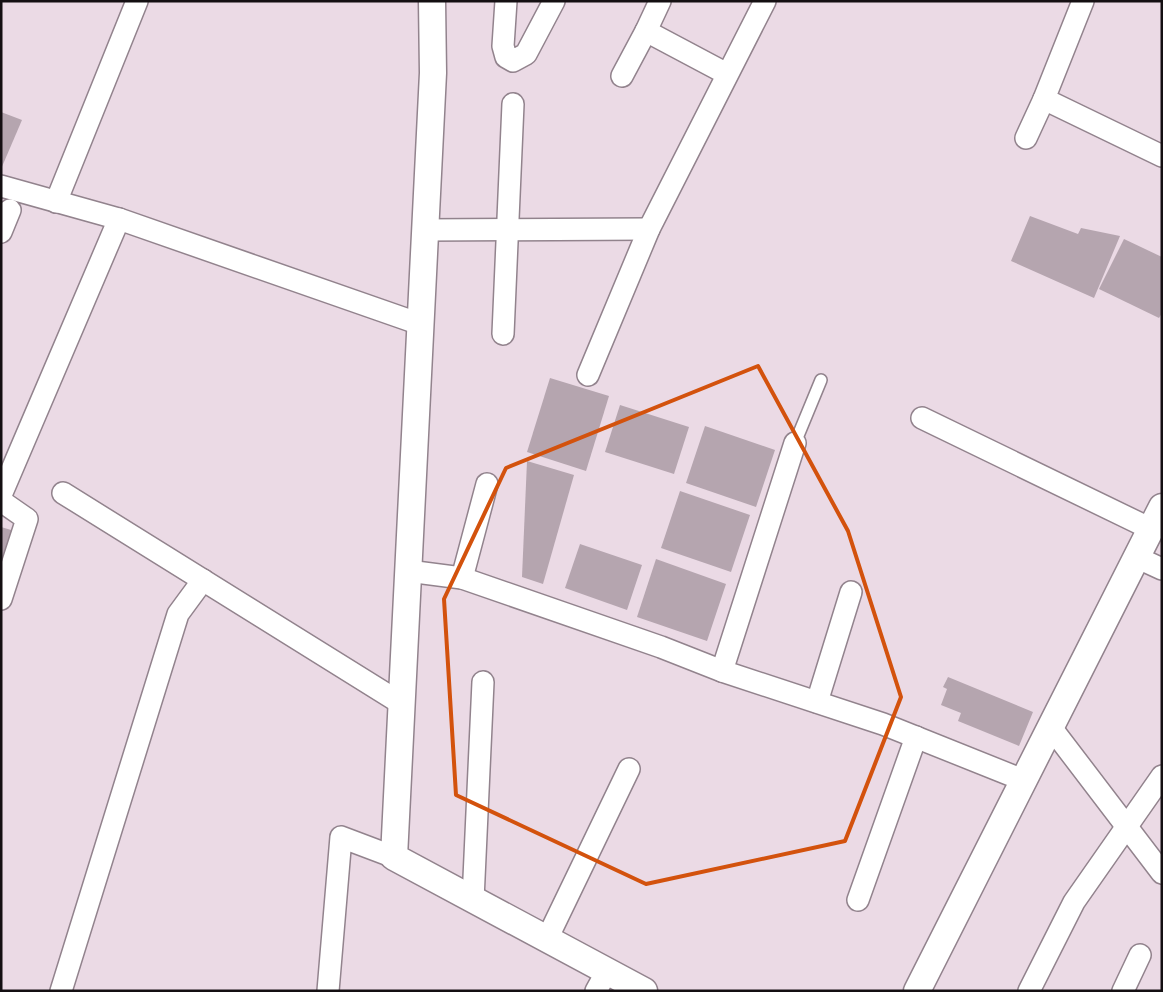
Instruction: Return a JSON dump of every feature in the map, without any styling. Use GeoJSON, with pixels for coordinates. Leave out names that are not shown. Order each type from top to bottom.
{"type":"FeatureCollection","features":[{"type":"Feature","properties":{"kind":"street"},"geometry":{"type":"LineString","coordinates":[[56,202],[137,1]]}},
{"type":"Feature","properties":{"kind":"street"},"geometry":{"type":"LineString","coordinates":[[394,858],[433,73],[432,1]]}},
{"type":"Feature","properties":{"kind":"street"},"geometry":{"type":"LineString","coordinates":[[506,1],[503,46],[506,57],[513,60],[526,54],[554,1]]}},
{"type":"Feature","properties":{"kind":"street"},"geometry":{"type":"LineString","coordinates":[[622,76],[660,1]]}},
{"type":"Feature","properties":{"kind":"street"},"geometry":{"type":"LineString","coordinates":[[588,375],[649,229],[765,1]]}},
{"type":"Feature","properties":{"kind":"street"},"geometry":{"type":"LineString","coordinates":[[1026,138],[1083,1]]}},
{"type":"Feature","properties":{"kind":"street"},"geometry":{"type":"LineString","coordinates":[[646,31],[727,74]]}},
{"type":"Feature","properties":{"kind":"street"},"geometry":{"type":"LineString","coordinates":[[1044,98],[1162,156]]}},
{"type":"Feature","properties":{"kind":"street"},"geometry":{"type":"LineString","coordinates":[[504,334],[513,104]]}},
{"type":"Feature","properties":{"kind":"street"},"geometry":{"type":"LineString","coordinates":[[1,186],[119,220],[420,324]]}},
{"type":"Feature","properties":{"kind":"street"},"geometry":{"type":"LineString","coordinates":[[1,232],[10,210]]}},
{"type":"Feature","properties":{"kind":"street"},"geometry":{"type":"LineString","coordinates":[[1,495],[119,220]]}},
{"type":"Feature","properties":{"kind":"street"},"geometry":{"type":"LineString","coordinates":[[425,230],[649,229]]}},
{"type":"Feature","properties":{"kind":"street"},"geometry":{"type":"LineString","coordinates":[[917,991],[1156,518],[922,418]]}},
{"type":"Feature","properties":{"kind":"street"},"geometry":{"type":"LineString","coordinates":[[722,671],[796,443]]}},
{"type":"Feature","properties":{"kind":"street"},"geometry":{"type":"LineString","coordinates":[[462,578],[487,484]]}},
{"type":"Feature","properties":{"kind":"street"},"geometry":{"type":"LineString","coordinates":[[63,493],[402,704]]}},
{"type":"Feature","properties":{"kind":"street"},"geometry":{"type":"LineString","coordinates":[[1,501],[27,519],[1,599]]}},
{"type":"Feature","properties":{"kind":"street"},"geometry":{"type":"LineString","coordinates":[[1136,557],[1162,570]]}},
{"type":"Feature","properties":{"kind":"street"},"geometry":{"type":"LineString","coordinates":[[408,571],[462,578],[661,647],[722,671],[883,724],[1023,780]]}},
{"type":"Feature","properties":{"kind":"street"},"geometry":{"type":"LineString","coordinates":[[61,991],[178,614],[202,580]]}},
{"type":"Feature","properties":{"kind":"street"},"geometry":{"type":"LineString","coordinates":[[817,702],[851,592]]}},
{"type":"Feature","properties":{"kind":"street"},"geometry":{"type":"LineString","coordinates":[[473,900],[483,682]]}},
{"type":"Feature","properties":{"kind":"street"},"geometry":{"type":"LineString","coordinates":[[1050,726],[1162,873]]}},
{"type":"Feature","properties":{"kind":"street"},"geometry":{"type":"LineString","coordinates":[[858,900],[916,737]]}},
{"type":"Feature","properties":{"kind":"street"},"geometry":{"type":"LineString","coordinates":[[547,939],[629,769]]}},
{"type":"Feature","properties":{"kind":"street"},"geometry":{"type":"LineString","coordinates":[[1029,991],[1074,902],[1162,776]]}},
{"type":"Feature","properties":{"kind":"street"},"geometry":{"type":"LineString","coordinates":[[328,991],[341,837],[394,858],[547,939],[602,981],[644,991]]}},
{"type":"Feature","properties":{"kind":"street"},"geometry":{"type":"LineString","coordinates":[[1123,991],[1140,954]]}},
{"type":"Feature","properties":{"kind":"lane"},"geometry":{"type":"LineString","coordinates":[[796,443],[821,380]]}},
{"type":"Feature","properties":{"kind":"highlighted area"},"geometry":{"type":"Polygon","coordinates":[[[758,366],[848,531],[901,697],[845,841],[646,884],[456,795],[444,599],[506,468],[758,366]]]}},
{"type":"Feature","properties":{"kind":"building"},"geometry":{"type":"Polygon","coordinates":[[[1,112],[22,120],[1,169],[1,112]]]}},
{"type":"Feature","properties":{"kind":"building"},"geometry":{"type":"Polygon","coordinates":[[[1030,216],[1078,234],[1081,228],[1120,236],[1094,298],[1011,261],[1030,216]]]}},
{"type":"Feature","properties":{"kind":"building"},"geometry":{"type":"Polygon","coordinates":[[[1124,239],[1162,257],[1162,313],[1159,318],[1099,289],[1124,239]]]}},
{"type":"Feature","properties":{"kind":"building"},"geometry":{"type":"Polygon","coordinates":[[[550,378],[609,396],[586,471],[527,452],[550,378]]]}},
{"type":"Feature","properties":{"kind":"building"},"geometry":{"type":"Polygon","coordinates":[[[620,405],[689,427],[674,474],[605,452],[620,405]]]}},
{"type":"Feature","properties":{"kind":"building"},"geometry":{"type":"Polygon","coordinates":[[[705,426],[775,450],[756,507],[686,483],[705,426]]]}},
{"type":"Feature","properties":{"kind":"building"},"geometry":{"type":"Polygon","coordinates":[[[527,461],[574,475],[543,584],[522,577],[527,461]]]}},
{"type":"Feature","properties":{"kind":"building"},"geometry":{"type":"Polygon","coordinates":[[[680,491],[750,515],[731,572],[661,548],[680,491]]]}},
{"type":"Feature","properties":{"kind":"building"},"geometry":{"type":"Polygon","coordinates":[[[1,527],[18,532],[1,582],[1,527]]]}},
{"type":"Feature","properties":{"kind":"building"},"geometry":{"type":"Polygon","coordinates":[[[580,544],[642,565],[627,610],[565,588],[580,544]]]}},
{"type":"Feature","properties":{"kind":"building"},"geometry":{"type":"Polygon","coordinates":[[[656,559],[726,584],[707,641],[637,617],[656,559]]]}},
{"type":"Feature","properties":{"kind":"building"},"geometry":{"type":"Polygon","coordinates":[[[948,677],[1033,712],[1019,746],[958,721],[961,713],[941,705],[947,689],[943,687],[948,677]]]}}]}
